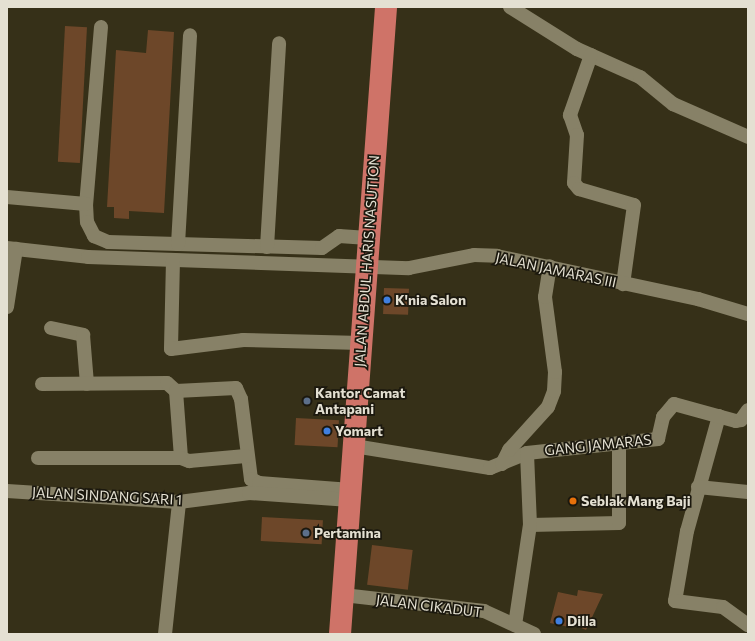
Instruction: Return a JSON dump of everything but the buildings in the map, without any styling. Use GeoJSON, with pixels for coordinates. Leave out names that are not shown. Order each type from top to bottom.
{"type":"FeatureCollection","features":[{"type":"Feature","properties":{"kind":"highway","name":"JALAN ABDUL HARIS NASUTION"},"geometry":{"type":"LineString","coordinates":[[340,634],[386,7]]}},
{"type":"Feature","properties":{"kind":"street"},"geometry":{"type":"LineString","coordinates":[[510,7],[591,55],[640,77],[673,104],[748,137]]}},
{"type":"Feature","properties":{"kind":"street"},"geometry":{"type":"LineString","coordinates":[[101,27],[86,204],[86,222],[94,236],[108,242],[322,248],[339,236],[368,238]]}},
{"type":"Feature","properties":{"kind":"street"},"geometry":{"type":"LineString","coordinates":[[178,244],[190,35]]}},
{"type":"Feature","properties":{"kind":"street"},"geometry":{"type":"LineString","coordinates":[[267,246],[279,43]]}},
{"type":"Feature","properties":{"kind":"street"},"geometry":{"type":"LineString","coordinates":[[591,55],[570,119],[577,135],[574,183],[579,189],[634,205],[623,284]]}},
{"type":"Feature","properties":{"kind":"street"},"geometry":{"type":"LineString","coordinates":[[7,197],[86,204]]}},
{"type":"Feature","properties":{"kind":"street"},"geometry":{"type":"LineString","coordinates":[[7,307],[11,249]]}},
{"type":"Feature","properties":{"kind":"street","name":"JALAN JAMARAS III"},"geometry":{"type":"LineString","coordinates":[[11,249],[88,257],[366,265],[414,268],[474,255],[550,266],[623,284],[698,299],[748,314]]}},
{"type":"Feature","properties":{"kind":"street"},"geometry":{"type":"LineString","coordinates":[[173,260],[171,349],[244,340],[362,343]]}},
{"type":"Feature","properties":{"kind":"street","name":"GANG JAMARAS"},"geometry":{"type":"LineString","coordinates":[[502,464],[509,450],[548,407],[554,391],[555,372],[545,297],[550,266]]}},
{"type":"Feature","properties":{"kind":"street"},"geometry":{"type":"LineString","coordinates":[[51,328],[83,335],[87,384]]}},
{"type":"Feature","properties":{"kind":"street"},"geometry":{"type":"LineString","coordinates":[[42,384],[167,382],[176,391],[181,458]]}},
{"type":"Feature","properties":{"kind":"street"},"geometry":{"type":"LineString","coordinates":[[176,391],[236,388],[239,391],[246,456],[251,479],[259,483],[350,495]]}},
{"type":"Feature","properties":{"kind":"street","name":"GANG JAMARAS"},"geometry":{"type":"LineString","coordinates":[[354,446],[490,468],[527,453],[658,440],[663,417],[674,404],[719,416],[741,420],[748,410]]}},
{"type":"Feature","properties":{"kind":"street"},"geometry":{"type":"LineString","coordinates":[[719,416],[698,487],[675,601],[723,607],[748,625]]}},
{"type":"Feature","properties":{"kind":"street"},"geometry":{"type":"LineString","coordinates":[[530,524],[619,523],[619,443]]}},
{"type":"Feature","properties":{"kind":"street"},"geometry":{"type":"LineString","coordinates":[[517,629],[530,524],[527,453]]}},
{"type":"Feature","properties":{"kind":"street"},"geometry":{"type":"LineString","coordinates":[[38,458],[181,458],[189,461],[246,456]]}},
{"type":"Feature","properties":{"kind":"street"},"geometry":{"type":"LineString","coordinates":[[698,487],[748,492]]}},
{"type":"Feature","properties":{"kind":"street","name":"JALAN SINDANG SARI 1"},"geometry":{"type":"LineString","coordinates":[[7,491],[179,502],[249,493],[350,495]]}},
{"type":"Feature","properties":{"kind":"street"},"geometry":{"type":"LineString","coordinates":[[165,634],[179,502]]}},
{"type":"Feature","properties":{"kind":"street","name":"JALAN CIKADUT"},"geometry":{"type":"LineString","coordinates":[[343,595],[484,611],[517,629],[534,634]]}},
{"type":"Feature","properties":{"kind":"place","name":"K'nia Salon"},"geometry":{"type":"Point","coordinates":[387,300]}},
{"type":"Feature","properties":{"kind":"place","name":"Kantor Camat Antapani"},"geometry":{"type":"Point","coordinates":[307,401]}},
{"type":"Feature","properties":{"kind":"place","name":"Yomart"},"geometry":{"type":"Point","coordinates":[327,431]}},
{"type":"Feature","properties":{"kind":"place","name":"Seblak Mang Baji"},"geometry":{"type":"Point","coordinates":[573,501]}},
{"type":"Feature","properties":{"kind":"place","name":"Pertamina"},"geometry":{"type":"Point","coordinates":[306,533]}},
{"type":"Feature","properties":{"kind":"place","name":"Dilla"},"geometry":{"type":"Point","coordinates":[559,621]}}]}
